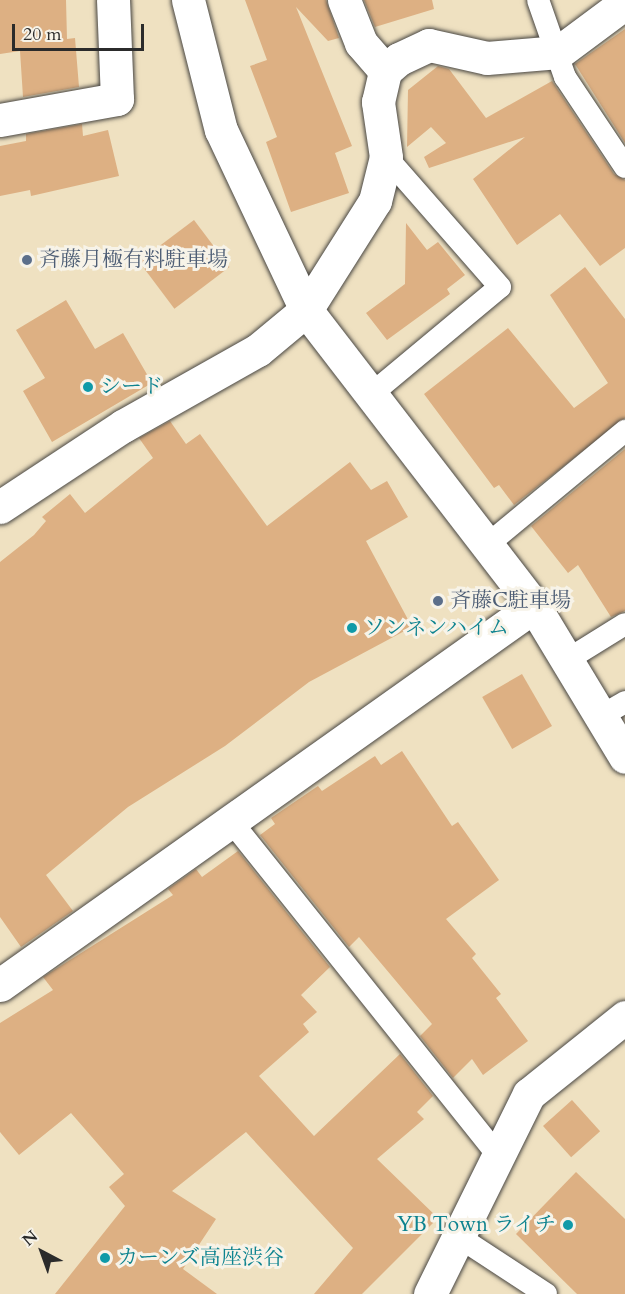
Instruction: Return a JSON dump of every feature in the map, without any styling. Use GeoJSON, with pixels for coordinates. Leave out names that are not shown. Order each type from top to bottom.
{"type":"FeatureCollection","features":[{"type":"Feature","properties":{"kind":"street"},"geometry":{"type":"LineString","coordinates":[[0,120],[117,99],[113,0]]}},
{"type":"Feature","properties":{"kind":"street"},"geometry":{"type":"LineString","coordinates":[[188,0],[221,130],[306,310],[369,396],[534,606],[567,660],[613,709],[625,757]]}},
{"type":"Feature","properties":{"kind":"street"},"geometry":{"type":"LineString","coordinates":[[344,0],[361,43],[386,71]]}},
{"type":"Feature","properties":{"kind":"street"},"geometry":{"type":"LineString","coordinates":[[0,507],[123,426],[258,350],[306,310],[375,201],[386,157],[378,102],[386,71],[429,45],[487,58],[559,52],[625,3]]}},
{"type":"Feature","properties":{"kind":"street"},"geometry":{"type":"LineString","coordinates":[[0,985],[534,606]]}},
{"type":"Feature","properties":{"kind":"street"},"geometry":{"type":"LineString","coordinates":[[430,1294],[529,1094],[625,1017]]}},
{"type":"Feature","properties":{"kind":"lane"},"geometry":{"type":"LineString","coordinates":[[538,0],[559,52],[565,77],[625,167]]}},
{"type":"Feature","properties":{"kind":"lane"},"geometry":{"type":"LineString","coordinates":[[369,396],[500,287],[386,157]]}},
{"type":"Feature","properties":{"kind":"lane"},"geometry":{"type":"LineString","coordinates":[[487,545],[625,431]]}},
{"type":"Feature","properties":{"kind":"lane"},"geometry":{"type":"LineString","coordinates":[[567,660],[625,624]]}},
{"type":"Feature","properties":{"kind":"lane"},"geometry":{"type":"LineString","coordinates":[[231,821],[499,1157]]}},
{"type":"Feature","properties":{"kind":"lane"},"geometry":{"type":"LineString","coordinates":[[459,1237],[546,1294]]}},
{"type":"Feature","properties":{"kind":"building"},"geometry":{"type":"Polygon","coordinates":[[[0,0],[66,0],[67,39],[75,38],[79,87],[23,97],[20,51],[0,54],[0,0]]]}},
{"type":"Feature","properties":{"kind":"building"},"geometry":{"type":"Polygon","coordinates":[[[245,0],[326,0],[339,38],[328,41],[296,7],[352,146],[335,153],[349,193],[291,212],[266,142],[277,137],[250,66],[267,60],[245,0]]]}},
{"type":"Feature","properties":{"kind":"building"},"geometry":{"type":"Polygon","coordinates":[[[364,0],[432,0],[434,9],[375,27],[364,0]]]}},
{"type":"Feature","properties":{"kind":"building"},"geometry":{"type":"Polygon","coordinates":[[[625,29],[625,143],[575,64],[625,29]]]}},
{"type":"Feature","properties":{"kind":"building"},"geometry":{"type":"Polygon","coordinates":[[[438,66],[449,69],[486,118],[552,81],[614,174],[625,180],[625,248],[600,266],[560,214],[517,245],[473,179],[525,137],[429,168],[424,157],[446,143],[431,127],[407,147],[408,90],[438,66]]]}},
{"type":"Feature","properties":{"kind":"building"},"geometry":{"type":"Polygon","coordinates":[[[82,124],[83,136],[108,130],[119,176],[31,196],[30,190],[0,196],[0,146],[26,141],[26,134],[82,124]]]}},
{"type":"Feature","properties":{"kind":"building"},"geometry":{"type":"Polygon","coordinates":[[[194,220],[230,267],[174,309],[139,262],[194,220]]]}},
{"type":"Feature","properties":{"kind":"building"},"geometry":{"type":"Polygon","coordinates":[[[406,223],[427,250],[438,242],[465,275],[447,289],[450,294],[387,340],[366,313],[405,284],[406,223]]]}},
{"type":"Feature","properties":{"kind":"building"},"geometry":{"type":"Polygon","coordinates":[[[585,267],[625,319],[625,418],[514,505],[499,485],[494,488],[424,394],[508,328],[574,408],[608,383],[550,295],[585,267]]]}},
{"type":"Feature","properties":{"kind":"building","name":"シード"},"geometry":{"type":"Polygon","coordinates":[[[66,300],[95,349],[123,333],[152,383],[52,442],[23,391],[45,378],[16,330],[66,300]]]}},
{"type":"Feature","properties":{"kind":"building"},"geometry":{"type":"Polygon","coordinates":[[[170,421],[186,444],[200,434],[267,526],[350,462],[371,490],[387,481],[408,517],[366,541],[412,627],[309,682],[225,746],[128,807],[46,875],[73,911],[21,947],[0,917],[0,562],[34,535],[46,521],[42,517],[70,494],[85,513],[153,458],[139,438],[170,421]]]}},
{"type":"Feature","properties":{"kind":"building"},"geometry":{"type":"Polygon","coordinates":[[[625,449],[625,611],[611,617],[578,565],[568,573],[531,526],[625,449]]]}},
{"type":"Feature","properties":{"kind":"building"},"geometry":{"type":"Polygon","coordinates":[[[522,674],[552,726],[512,749],[482,697],[522,674]]]}},
{"type":"Feature","properties":{"kind":"building"},"geometry":{"type":"Polygon","coordinates":[[[402,751],[452,826],[458,822],[499,880],[446,919],[476,954],[472,958],[501,994],[496,998],[528,1041],[483,1075],[472,1059],[453,1078],[420,1036],[432,1024],[359,937],[349,947],[260,835],[275,824],[271,818],[318,786],[322,791],[375,756],[381,765],[402,751]]]}},
{"type":"Feature","properties":{"kind":"building"},"geometry":{"type":"Polygon","coordinates":[[[238,851],[330,967],[301,995],[317,1012],[303,1024],[309,1032],[259,1076],[314,1136],[400,1054],[433,1096],[417,1112],[424,1119],[377,1159],[438,1218],[362,1294],[314,1294],[353,1248],[246,1132],[172,1191],[216,1219],[183,1269],[217,1294],[55,1294],[125,1206],[109,1187],[124,1174],[71,1113],[19,1155],[0,1132],[0,1023],[53,990],[43,977],[173,895],[168,889],[196,869],[202,877],[238,851]]]}},
{"type":"Feature","properties":{"kind":"building"},"geometry":{"type":"Polygon","coordinates":[[[572,1100],[600,1131],[571,1157],[543,1126],[572,1100]]]}},
{"type":"Feature","properties":{"kind":"building","name":"YB Town ライチ"},"geometry":{"type":"Polygon","coordinates":[[[576,1172],[625,1219],[625,1294],[577,1294],[516,1234],[576,1172]]]}},
{"type":"Feature","properties":{"kind":"place","name":"斉藤月極有料駐車場"},"geometry":{"type":"Point","coordinates":[27,260]}},
{"type":"Feature","properties":{"kind":"place","name":"シード"},"geometry":{"type":"Point","coordinates":[88,387]}},
{"type":"Feature","properties":{"kind":"place","name":"斉藤C駐車場"},"geometry":{"type":"Point","coordinates":[438,601]}},
{"type":"Feature","properties":{"kind":"place","name":"ソンネンハイム"},"geometry":{"type":"Point","coordinates":[352,628]}},
{"type":"Feature","properties":{"kind":"place","name":"YB Town ライチ"},"geometry":{"type":"Point","coordinates":[568,1225]}},
{"type":"Feature","properties":{"kind":"place","name":"カーンズ高座渋谷"},"geometry":{"type":"Point","coordinates":[105,1258]}}]}
